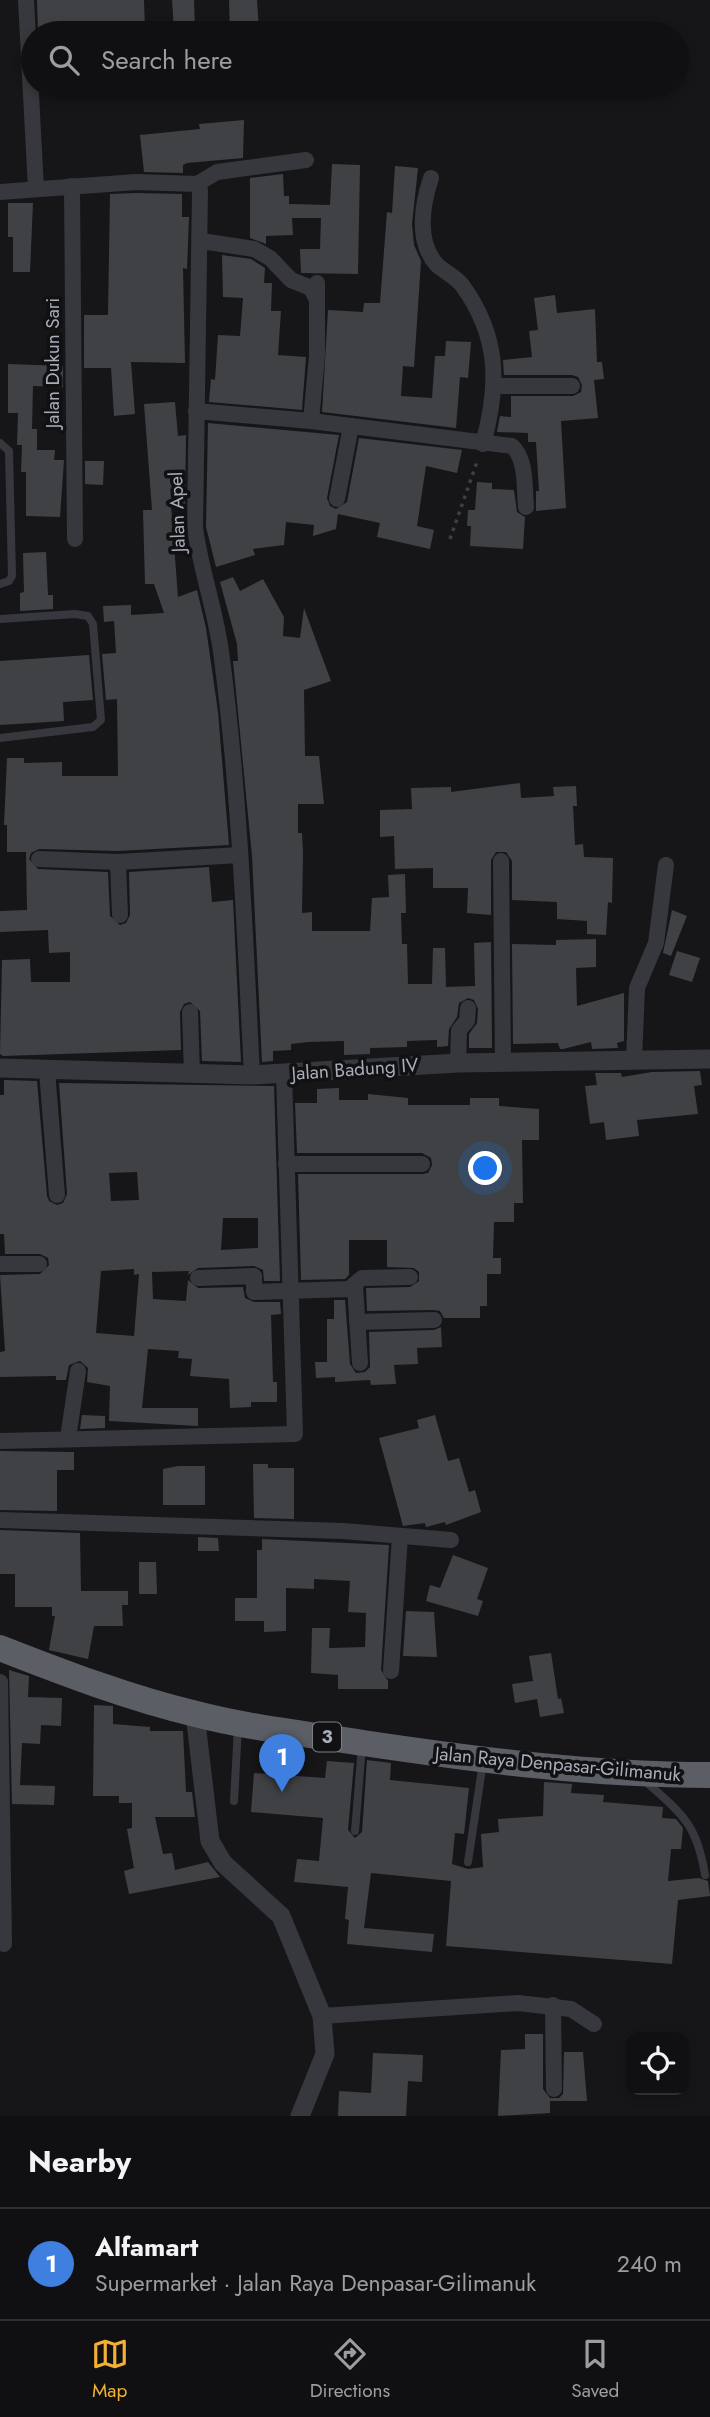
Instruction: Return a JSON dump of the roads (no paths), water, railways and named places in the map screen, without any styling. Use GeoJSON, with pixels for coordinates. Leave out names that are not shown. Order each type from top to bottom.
{"type":"FeatureCollection","features":[{"type":"Feature","properties":{"kind":"highway","name":"Jalan Raya Denpasar-Gilimanuk"},"geometry":{"type":"LineString","coordinates":[[0,1648],[77,1678],[195,1714],[239,1723],[483,1762],[637,1774],[710,1775]]}},
{"type":"Feature","properties":{"kind":"street"},"geometry":{"type":"LineString","coordinates":[[26,0],[27,21]]}},
{"type":"Feature","properties":{"kind":"street"},"geometry":{"type":"LineString","coordinates":[[31,98],[36,189]]}},
{"type":"Feature","properties":{"kind":"street"},"geometry":{"type":"LineString","coordinates":[[0,192],[136,182],[197,184],[217,172],[306,160]]}},
{"type":"Feature","properties":{"kind":"street"},"geometry":{"type":"LineString","coordinates":[[431,178],[423,203],[426,250],[436,264],[461,284],[482,323],[494,362],[496,386],[474,443]]}},
{"type":"Feature","properties":{"kind":"street","name":"Jalan Apel"},"geometry":{"type":"LineString","coordinates":[[197,184],[201,241],[195,528],[222,657],[240,855],[252,1075]]}},
{"type":"Feature","properties":{"kind":"street","name":"Jalan Dukun Sari"},"geometry":{"type":"LineString","coordinates":[[72,186],[75,539]]}},
{"type":"Feature","properties":{"kind":"street"},"geometry":{"type":"LineString","coordinates":[[201,241],[254,249],[270,258],[291,280],[316,290],[317,356],[311,421]]}},
{"type":"Feature","properties":{"kind":"street"},"geometry":{"type":"LineString","coordinates":[[496,386],[572,386]]}},
{"type":"Feature","properties":{"kind":"street"},"geometry":{"type":"LineString","coordinates":[[196,411],[311,421],[515,448],[523,472],[526,507]]}},
{"type":"Feature","properties":{"kind":"street"},"geometry":{"type":"LineString","coordinates":[[337,499],[351,426]]}},
{"type":"Feature","properties":{"kind":"street"},"geometry":{"type":"LineString","coordinates":[[39,859],[118,862],[240,855]]}},
{"type":"Feature","properties":{"kind":"street"},"geometry":{"type":"LineString","coordinates":[[501,861],[503,1062]]}},
{"type":"Feature","properties":{"kind":"street"},"geometry":{"type":"LineString","coordinates":[[118,862],[120,915]]}},
{"type":"Feature","properties":{"kind":"street"},"geometry":{"type":"LineString","coordinates":[[634,1059],[637,988],[656,943],[666,865]]}},
{"type":"Feature","properties":{"kind":"street"},"geometry":{"type":"LineString","coordinates":[[458,1063],[459,1030],[467,1021],[468,1009]]}},
{"type":"Feature","properties":{"kind":"street"},"geometry":{"type":"LineString","coordinates":[[190,1012],[192,1074]]}},
{"type":"Feature","properties":{"kind":"street","name":"Jalan Badung IV"},"geometry":{"type":"LineString","coordinates":[[0,1068],[252,1075],[458,1063],[710,1059]]}},
{"type":"Feature","properties":{"kind":"street"},"geometry":{"type":"LineString","coordinates":[[47,1071],[57,1195]]}},
{"type":"Feature","properties":{"kind":"street"},"geometry":{"type":"LineString","coordinates":[[0,1441],[295,1434],[288,1291],[284,1074]]}},
{"type":"Feature","properties":{"kind":"street"},"geometry":{"type":"LineString","coordinates":[[286,1164],[422,1164]]}},
{"type":"Feature","properties":{"kind":"street"},"geometry":{"type":"LineString","coordinates":[[0,1264],[39,1264]]}},
{"type":"Feature","properties":{"kind":"street"},"geometry":{"type":"LineString","coordinates":[[198,1278],[254,1276],[254,1293],[341,1289],[355,1285],[362,1278],[410,1277]]}},
{"type":"Feature","properties":{"kind":"street"},"geometry":{"type":"LineString","coordinates":[[355,1285],[360,1363]]}},
{"type":"Feature","properties":{"kind":"street"},"geometry":{"type":"LineString","coordinates":[[357,1322],[434,1320]]}},
{"type":"Feature","properties":{"kind":"street"},"geometry":{"type":"LineString","coordinates":[[68,1438],[78,1371]]}},
{"type":"Feature","properties":{"kind":"street"},"geometry":{"type":"LineString","coordinates":[[0,1520],[450,1539]]}},
{"type":"Feature","properties":{"kind":"street"},"geometry":{"type":"LineString","coordinates":[[391,1671],[400,1536]]}},
{"type":"Feature","properties":{"kind":"street"},"geometry":{"type":"LineString","coordinates":[[0,1682],[4,1944]]}},
{"type":"Feature","properties":{"kind":"street"},"geometry":{"type":"LineString","coordinates":[[195,1714],[210,1841],[223,1863],[281,1916],[322,2016],[326,2054],[300,2116]]}},
{"type":"Feature","properties":{"kind":"street"},"geometry":{"type":"LineString","coordinates":[[322,2016],[494,2004],[553,2005],[571,2009],[594,2024]]}},
{"type":"Feature","properties":{"kind":"street"},"geometry":{"type":"LineString","coordinates":[[553,2005],[554,2090]]}},
{"type":"Feature","properties":{"kind":"lane"},"geometry":{"type":"LineString","coordinates":[[0,443],[9,451],[12,576],[9,582],[0,584]]}},
{"type":"Feature","properties":{"kind":"lane"},"geometry":{"type":"LineString","coordinates":[[0,502],[10,502]]}},
{"type":"Feature","properties":{"kind":"lane"},"geometry":{"type":"LineString","coordinates":[[0,551],[11,551]]}},
{"type":"Feature","properties":{"kind":"lane"},"geometry":{"type":"LineString","coordinates":[[0,619],[75,614],[88,616],[93,624],[101,720],[93,727],[0,738]]}},
{"type":"Feature","properties":{"kind":"lane"},"geometry":{"type":"LineString","coordinates":[[234,1801],[239,1723]]}},
{"type":"Feature","properties":{"kind":"lane"},"geometry":{"type":"LineString","coordinates":[[355,1831],[362,1742]]}},
{"type":"Feature","properties":{"kind":"lane"},"geometry":{"type":"LineString","coordinates":[[468,1863],[483,1762]]}},
{"type":"Feature","properties":{"kind":"lane"},"geometry":{"type":"LineString","coordinates":[[637,1774],[673,1806],[692,1829],[700,1844],[705,1875]]}},
{"type":"Feature","properties":{"kind":"place","name":"Alfamart"},"geometry":{"type":"Point","coordinates":[282,1792]}}]}
